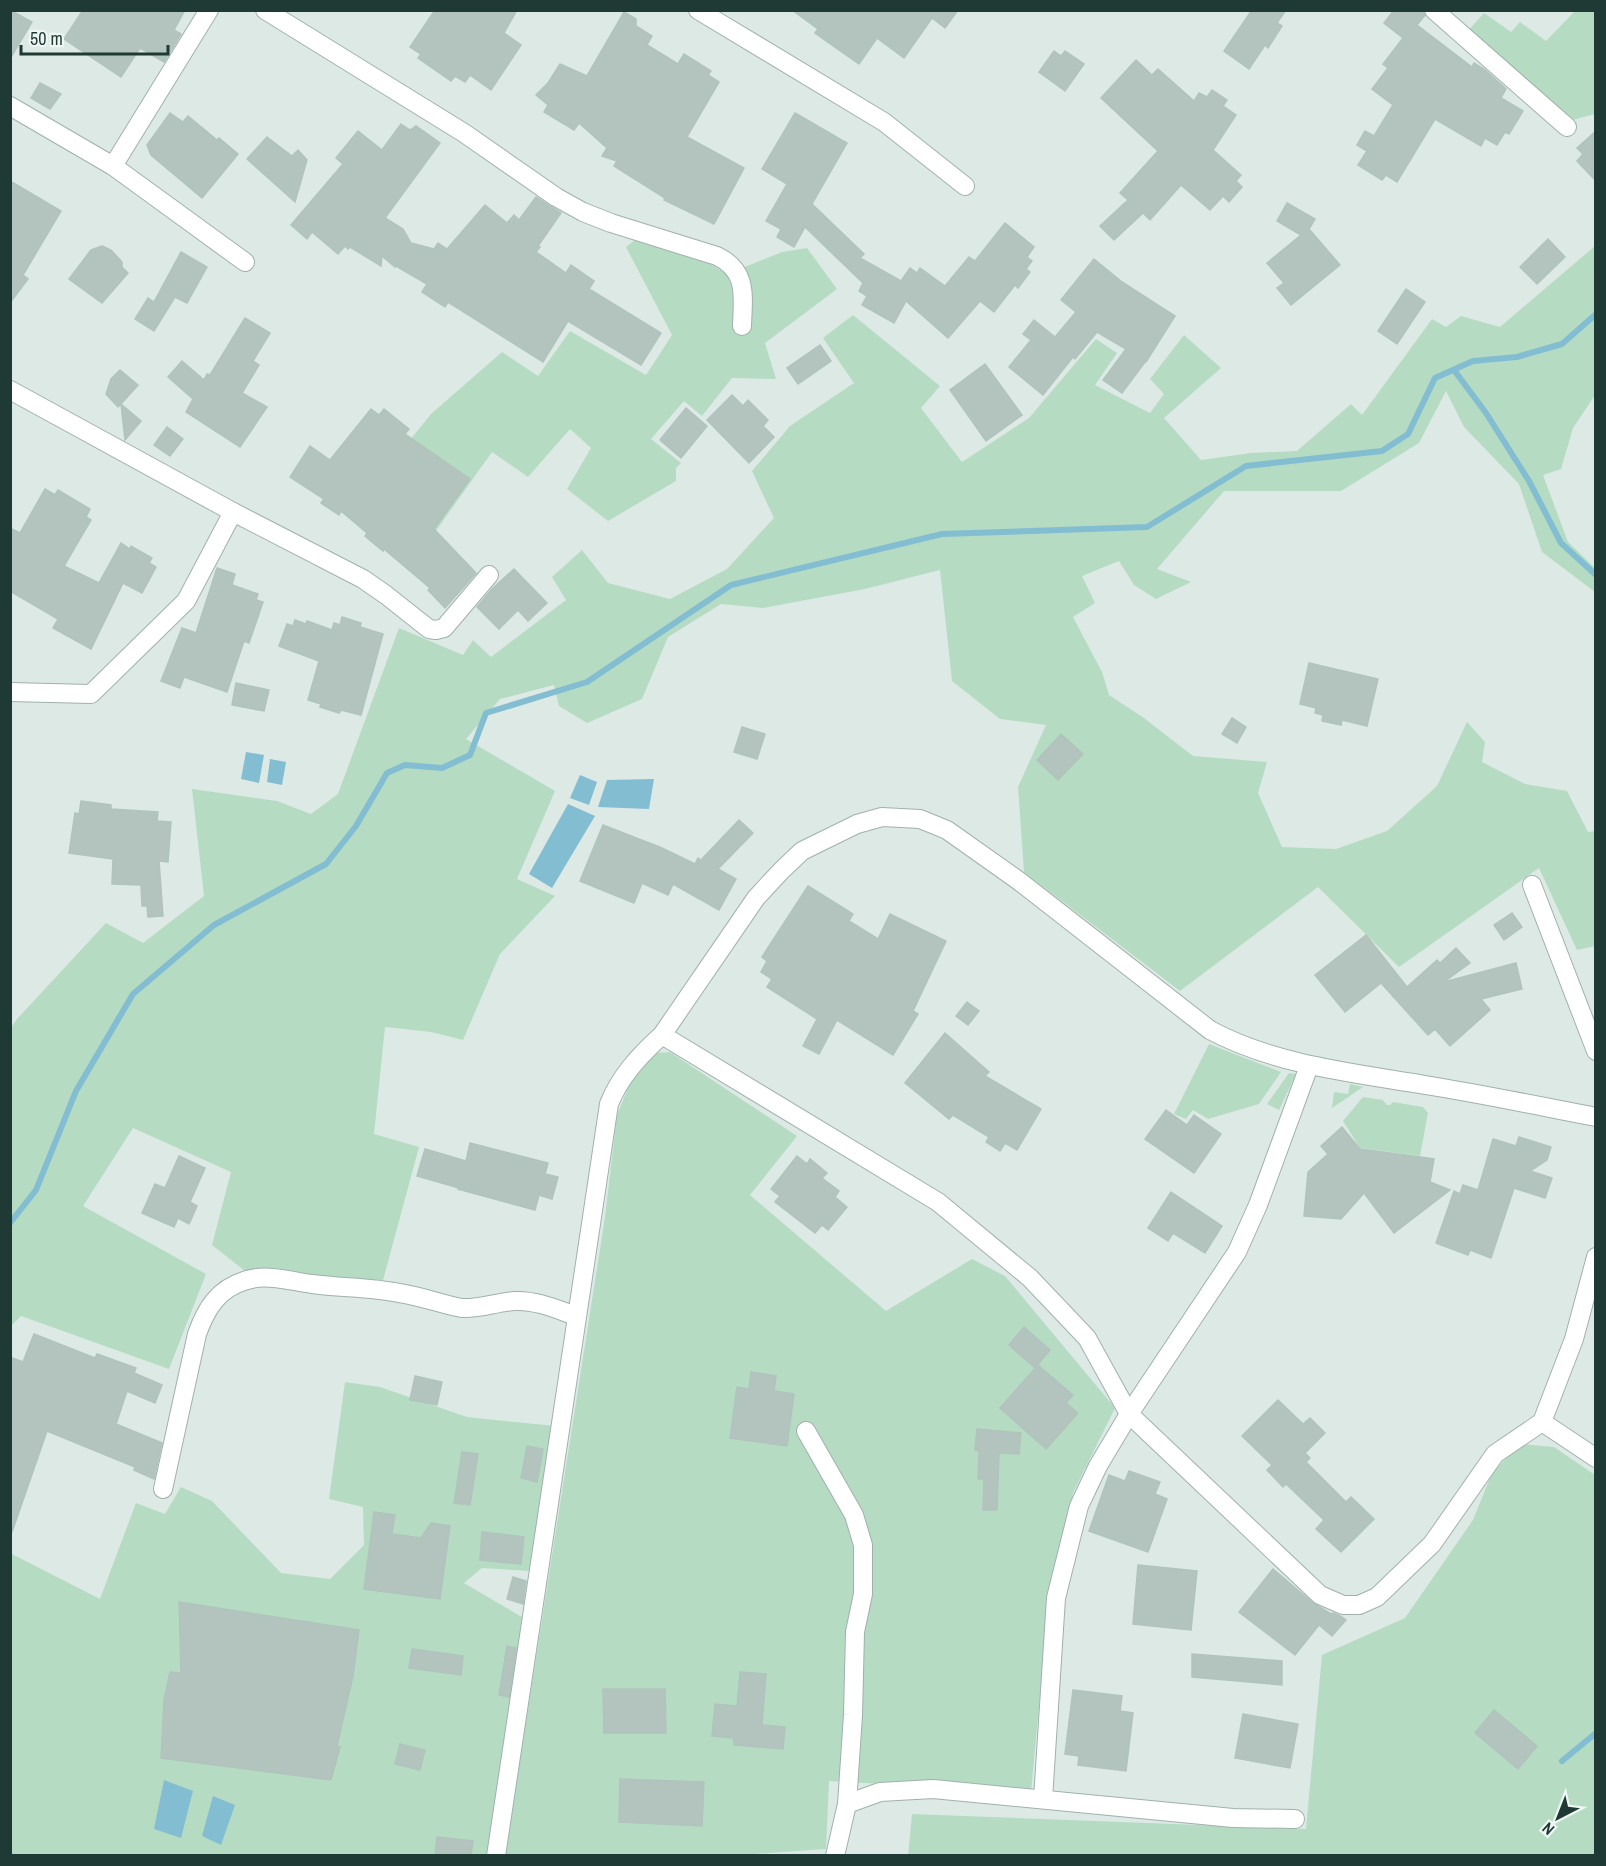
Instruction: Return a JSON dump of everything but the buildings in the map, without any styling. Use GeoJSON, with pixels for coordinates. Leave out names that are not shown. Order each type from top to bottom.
{"type":"FeatureCollection","features":[{"type":"Feature","properties":{"kind":"street"},"geometry":{"type":"LineString","coordinates":[[113,166],[209,10]]}},
{"type":"Feature","properties":{"kind":"street"},"geometry":{"type":"LineString","coordinates":[[265,10],[464,133],[556,197],[583,212],[717,256],[728,262],[743,286],[742,326]]}},
{"type":"Feature","properties":{"kind":"street"},"geometry":{"type":"LineString","coordinates":[[698,10],[884,122],[965,186]]}},
{"type":"Feature","properties":{"kind":"street"},"geometry":{"type":"LineString","coordinates":[[1434,10],[1567,127]]}},
{"type":"Feature","properties":{"kind":"street"},"geometry":{"type":"LineString","coordinates":[[10,106],[113,166],[244,262]]}},
{"type":"Feature","properties":{"kind":"street"},"geometry":{"type":"LineString","coordinates":[[10,390],[233,512],[363,579],[429,629],[436,630],[444,627],[489,574]]}},
{"type":"Feature","properties":{"kind":"street"},"geometry":{"type":"LineString","coordinates":[[10,692],[91,694],[186,601],[233,512]]}},
{"type":"Feature","properties":{"kind":"street"},"geometry":{"type":"LineString","coordinates":[[496,1856],[609,1104],[625,1073],[662,1035],[756,898],[802,851],[857,824],[882,817],[920,819],[947,830],[1019,881],[1210,1030],[1228,1040],[1310,1066],[1468,1092],[1596,1117]]}},
{"type":"Feature","properties":{"kind":"street"},"geometry":{"type":"LineString","coordinates":[[1532,885],[1596,1051]]}},
{"type":"Feature","properties":{"kind":"street"},"geometry":{"type":"LineString","coordinates":[[662,1035],[938,1202],[1030,1278],[1087,1338],[1129,1414],[1320,1594],[1343,1605],[1359,1605],[1377,1597],[1432,1544],[1495,1454],[1542,1422],[1574,1339],[1596,1257]]}},
{"type":"Feature","properties":{"kind":"street"},"geometry":{"type":"LineString","coordinates":[[1043,1799],[1056,1598],[1079,1506],[1098,1466],[1129,1414],[1237,1252],[1258,1205],[1310,1066]]}},
{"type":"Feature","properties":{"kind":"street"},"geometry":{"type":"LineString","coordinates":[[163,1490],[202,1319],[210,1304],[219,1294],[245,1280],[272,1278],[399,1293],[462,1308],[516,1301],[532,1302],[576,1316]]}},
{"type":"Feature","properties":{"kind":"street"},"geometry":{"type":"LineString","coordinates":[[1542,1422],[1596,1458]]}},
{"type":"Feature","properties":{"kind":"street"},"geometry":{"type":"LineString","coordinates":[[806,1431],[854,1515],[863,1545],[863,1594],[855,1632],[853,1715],[847,1804],[835,1856]]}},
{"type":"Feature","properties":{"kind":"street"},"geometry":{"type":"LineString","coordinates":[[847,1804],[880,1792],[933,1789],[1233,1818],[1295,1820]]}},
{"type":"Feature","properties":{"kind":"green space"},"geometry":{"type":"Polygon","coordinates":[[[1575,11],[1595,11],[1595,114],[1572,120],[1466,33],[1484,13],[1511,32],[1520,22],[1546,41],[1575,11]]]}},
{"type":"Feature","properties":{"kind":"green space"},"geometry":{"type":"Polygon","coordinates":[[[636,239],[702,259],[727,274],[782,252],[807,248],[837,289],[765,343],[776,379],[732,378],[702,416],[684,401],[651,439],[681,463],[676,468],[676,481],[608,521],[567,489],[591,448],[570,429],[528,477],[492,452],[435,532],[377,481],[431,414],[502,352],[538,376],[570,331],[646,375],[672,335],[626,247],[636,239]]]}},
{"type":"Feature","properties":{"kind":"green space"},"geometry":{"type":"Polygon","coordinates":[[[1595,246],[1595,395],[1573,428],[1561,469],[1543,475],[1568,542],[1595,568],[1595,592],[1542,552],[1519,484],[1464,427],[1446,391],[1419,443],[1341,491],[1224,491],[1157,569],[1191,582],[1156,599],[1134,585],[1119,561],[1082,576],[1095,603],[1073,617],[1102,672],[1109,695],[1144,718],[1193,756],[1267,762],[1258,793],[1282,847],[1336,849],[1387,831],[1437,786],[1467,722],[1485,742],[1482,762],[1525,784],[1567,791],[1588,832],[1595,831],[1595,946],[1577,950],[1539,868],[1399,967],[1318,887],[1180,991],[1024,872],[1018,787],[1046,725],[1000,719],[952,681],[940,570],[865,589],[763,608],[721,604],[668,637],[642,699],[587,723],[559,706],[554,685],[500,699],[466,739],[555,791],[517,879],[555,896],[500,954],[463,1040],[431,1032],[385,1027],[374,1134],[419,1147],[382,1284],[245,1271],[212,1245],[231,1172],[133,1128],[83,1206],[206,1274],[169,1369],[21,1316],[11,1326],[11,1028],[106,923],[143,943],[204,896],[192,789],[277,801],[311,814],[338,794],[399,628],[463,655],[473,640],[491,657],[566,600],[552,577],[582,550],[608,583],[670,599],[727,569],[774,518],[752,471],[790,426],[854,383],[823,338],[853,315],[940,386],[921,408],[962,462],[1029,418],[1096,339],[1117,353],[1095,385],[1150,413],[1164,394],[1150,379],[1184,335],[1221,368],[1164,418],[1201,460],[1251,453],[1297,451],[1351,404],[1362,415],[1432,319],[1446,327],[1461,316],[1500,327],[1595,246]]]}},
{"type":"Feature","properties":{"kind":"green space"},"geometry":{"type":"Polygon","coordinates":[[[1209,1044],[1281,1072],[1259,1104],[1208,1119],[1193,1110],[1186,1119],[1174,1114],[1209,1044]]]}},
{"type":"Feature","properties":{"kind":"green space"},"geometry":{"type":"Polygon","coordinates":[[[670,1052],[797,1136],[750,1195],[886,1311],[972,1259],[1005,1276],[1115,1408],[1073,1493],[1046,1630],[1031,1792],[829,1781],[826,1849],[726,1856],[505,1856],[605,1217],[617,1115],[632,1078],[655,1053],[670,1052]]]}},
{"type":"Feature","properties":{"kind":"green space"},"geometry":{"type":"Polygon","coordinates":[[[1289,1073],[1296,1074],[1279,1110],[1267,1104],[1289,1073]]]}},
{"type":"Feature","properties":{"kind":"green space"},"geometry":{"type":"Polygon","coordinates":[[[1350,1084],[1363,1087],[1332,1108],[1334,1092],[1348,1094],[1350,1084]]]}},
{"type":"Feature","properties":{"kind":"green space"},"geometry":{"type":"Polygon","coordinates":[[[1363,1097],[1383,1100],[1387,1105],[1393,1102],[1423,1107],[1428,1113],[1420,1156],[1360,1148],[1343,1121],[1363,1097]]]}},
{"type":"Feature","properties":{"kind":"green space"},"geometry":{"type":"Polygon","coordinates":[[[345,1382],[380,1387],[467,1417],[555,1426],[530,1571],[482,1568],[464,1583],[527,1620],[491,1855],[11,1855],[10,1553],[100,1599],[136,1503],[165,1514],[181,1487],[212,1501],[281,1573],[330,1579],[364,1545],[363,1507],[329,1499],[345,1382]]]}},
{"type":"Feature","properties":{"kind":"green space"},"geometry":{"type":"Polygon","coordinates":[[[1520,1444],[1554,1447],[1595,1475],[1595,1855],[908,1856],[912,1814],[1306,1829],[1322,1655],[1405,1618],[1473,1520],[1492,1473],[1520,1444]]]}},
{"type":"Feature","properties":{"kind":"water"},"geometry":{"type":"Polygon","coordinates":[[[246,752],[264,755],[259,783],[241,779],[246,752]]]}},
{"type":"Feature","properties":{"kind":"water"},"geometry":{"type":"Polygon","coordinates":[[[270,759],[286,762],[282,785],[267,782],[270,759]]]}},
{"type":"Feature","properties":{"kind":"water"},"geometry":{"type":"Polygon","coordinates":[[[580,775],[597,782],[589,805],[570,798],[580,775]]]}},
{"type":"Feature","properties":{"kind":"water"},"geometry":{"type":"Polygon","coordinates":[[[654,779],[649,809],[598,807],[607,780],[654,779]]]}},
{"type":"Feature","properties":{"kind":"water"},"geometry":{"type":"Polygon","coordinates":[[[568,804],[595,816],[552,888],[529,874],[568,804]]]}},
{"type":"Feature","properties":{"kind":"water"},"geometry":{"type":"Polygon","coordinates":[[[164,1780],[193,1791],[181,1838],[154,1829],[164,1780]]]}},
{"type":"Feature","properties":{"kind":"water"},"geometry":{"type":"Polygon","coordinates":[[[213,1796],[235,1805],[221,1845],[202,1836],[213,1796]]]}},
{"type":"Feature","properties":{"kind":"waterway"},"geometry":{"type":"LineString","coordinates":[[10,1223],[36,1190],[76,1091],[133,994],[214,925],[326,864],[356,826],[387,773],[405,765],[442,768],[470,755],[486,713],[587,682],[731,585],[942,534],[1147,527],[1246,466],[1382,451],[1408,434],[1435,378],[1473,361],[1517,357],[1562,344],[1596,314]]}},
{"type":"Feature","properties":{"kind":"waterway"},"geometry":{"type":"LineString","coordinates":[[1454,370],[1486,413],[1529,481],[1561,543],[1596,575]]}},
{"type":"Feature","properties":{"kind":"waterway"},"geometry":{"type":"LineString","coordinates":[[1562,1761],[1596,1733]]}}]}
